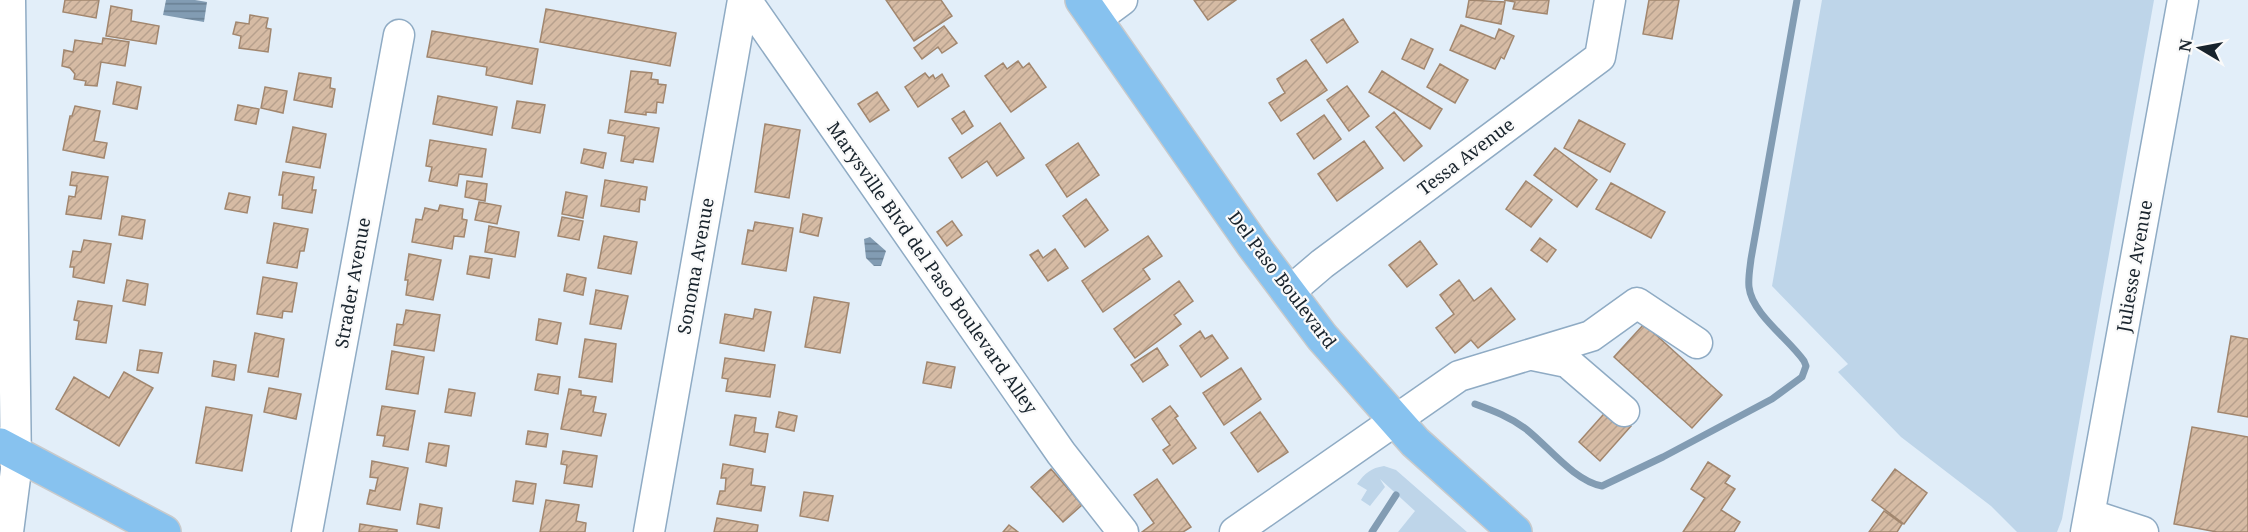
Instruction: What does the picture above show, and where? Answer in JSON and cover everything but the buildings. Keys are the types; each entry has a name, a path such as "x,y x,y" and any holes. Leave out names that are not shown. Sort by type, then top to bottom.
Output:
{"main road":[{"name":"Del Paso Boulevard","path":"1089,10 1322,338 1394,420 1455,480 1515,532"},
{"path":"7,449 164,532"}],"street":[{"path":"8,532 15,470 7,449 10,0"},
{"name":"Sonoma Avenue","path":"649,532 745,0"},
{"name":"Marysville Blvd del Paso Boulevard Alley","path":"745,0 1061,453 1123,532"},
{"path":"1089,10 1122,0"},
{"name":"Tessa Avenue","path":"1288,293 1322,264 1600,57 1610,0"},
{"name":"Juliesse Avenue","path":"2088,524 2182,0"},
{"name":"Strader Avenue","path":"307,532 399,35"},
{"path":"1234,532 1459,376 1591,336 1638,303 1697,343"},
{"path":"1533,355 1567,362 1624,411"},
{"path":"2088,524 2143,532"}],"shaded area":[{"path":"166,0 207,2 204,22 163,15"},
{"path":"1822,0 2154,0 2062,519 2057,532 2017,532 1991,506 1901,437 1838,372 1848,364 1772,286"},
{"path":"870,237 886,251 881,266 874,266 866,258 864,239"},
{"path":"1384,466 1396,470 1467,532 1398,532 1415,511 1380,479 1385,487 1370,506 1361,500 1367,490 1357,484 1375,468"}],"waterway":[{"path":"1475,404 1520,425 1571,470 1592,483 1602,486 1663,457 1772,399 1802,377 1806,366 1804,361 1757,307 1749,287 1751,259 1797,0"},
{"path":"1372,532 1396,495"}]}
